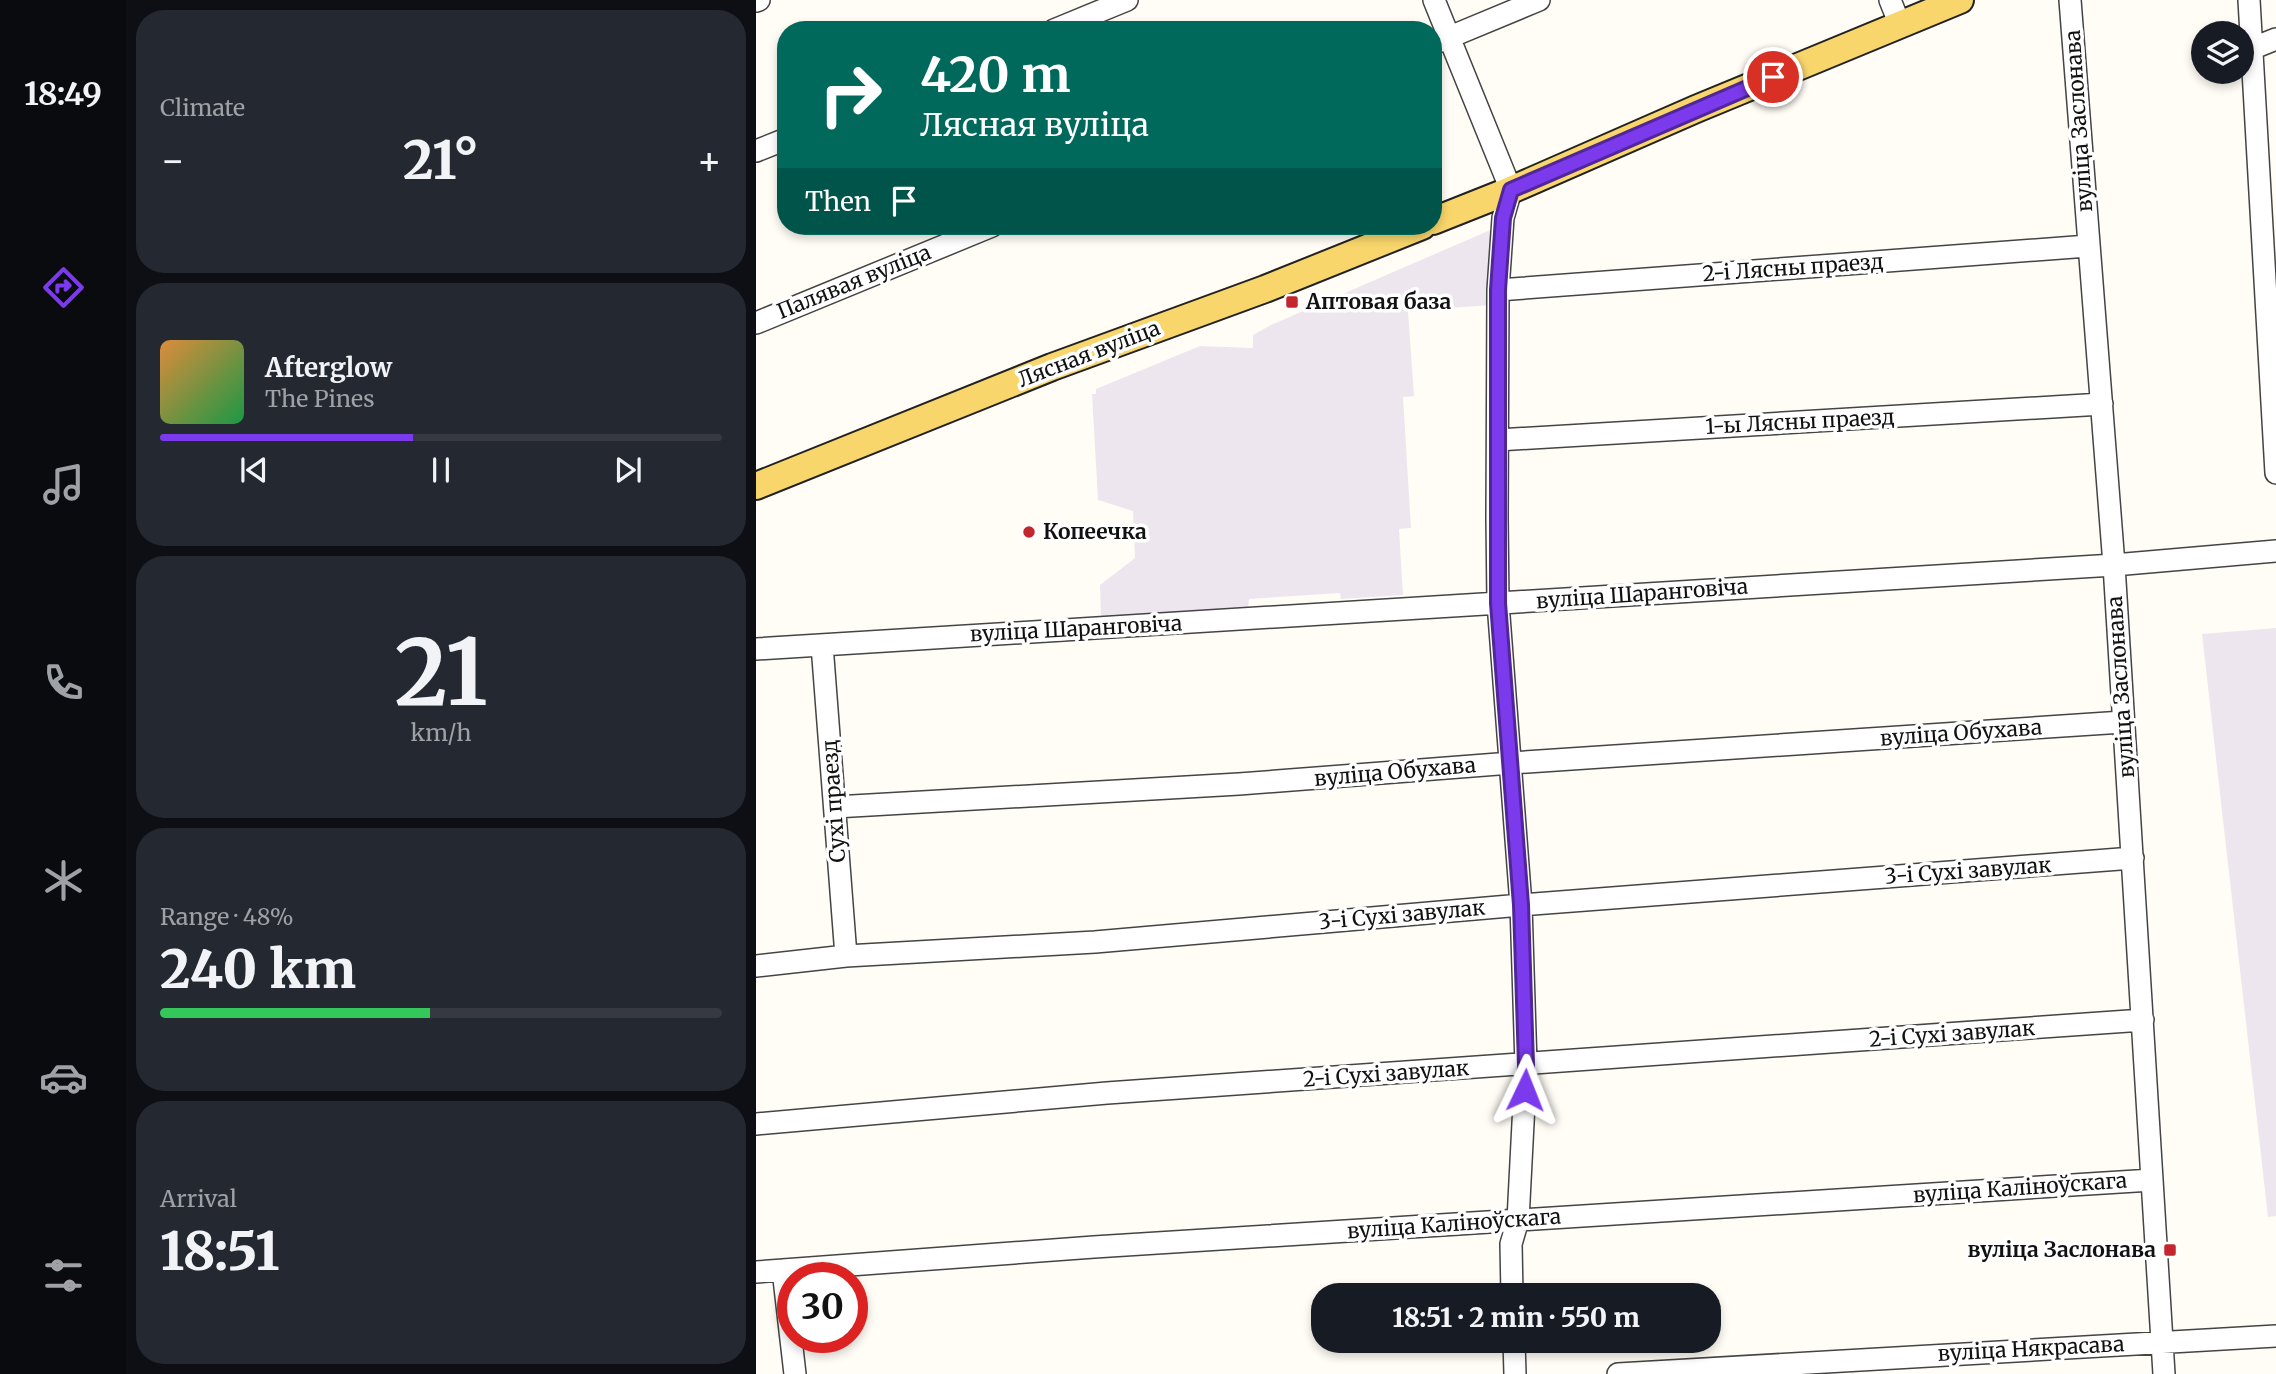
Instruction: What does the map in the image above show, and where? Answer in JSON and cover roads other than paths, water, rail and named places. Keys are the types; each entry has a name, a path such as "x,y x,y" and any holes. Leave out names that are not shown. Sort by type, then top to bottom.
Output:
{"main road":[{"path":"1442,217 1960,0"},
{"name":"Лясная вуліца","path":"756,486 1052,367 1265,289 1400,235"}],"street":[{"path":"1076,21 1127,0"},
{"path":"1434,0 1438,21"},
{"path":"1442,41 1539,0"},
{"path":"1890,0 1900,25"},
{"name":"вуліца Заслонава","path":"2070,0 2114,565 2164,1374"},
{"path":"2249,0 2250,21"},
{"path":"2254,48 2276,39"},
{"path":"1442,43 1511,190 1503,218 1498,290 1498,603 1521,905 1526,1065 1518,1220 1511,1244 1512,1283"},
{"path":"2253,84 2276,473"},
{"path":"756,151 777,143"},
{"name":"Палявая вуліца","path":"756,323 970,235"},
{"name":"2-і Лясны праезд","path":"1498,290 2088,246"},
{"name":"1-ы Лясны праезд","path":"1498,440 2102,404"},
{"name":"вуліца Шаранговіча","path":"756,649 2114,565 2276,551"},
{"name":"Сухі праезд","path":"822,645 846,957"},
{"name":"вуліца Обухава","path":"835,807 1239,784 2123,722"},
{"name":"3-і Сухі завулак","path":"756,966 846,957 1095,942 1521,905 2133,858"},
{"name":"2-і Сухі завулак","path":"756,1124 1107,1093 2143,1020"},
{"name":"вуліца Каліноўскага","path":"868,1264 2152,1180"},
{"name":"вуліца Каліноўскага","path":"756,1272 777,1270"},
{"name":"вуліца Някрасава","path":"1618,1374 2276,1336"},
{"path":"793,1353 795,1374"},
{"path":"1514,1353 1515,1374"}],"place":[{"name":"Аптовая база","path":"1292,302"},
{"name":"Копеечка","path":"1029,532"},
{"name":"вуліца Заслонава","path":"2170,1250"}]}
